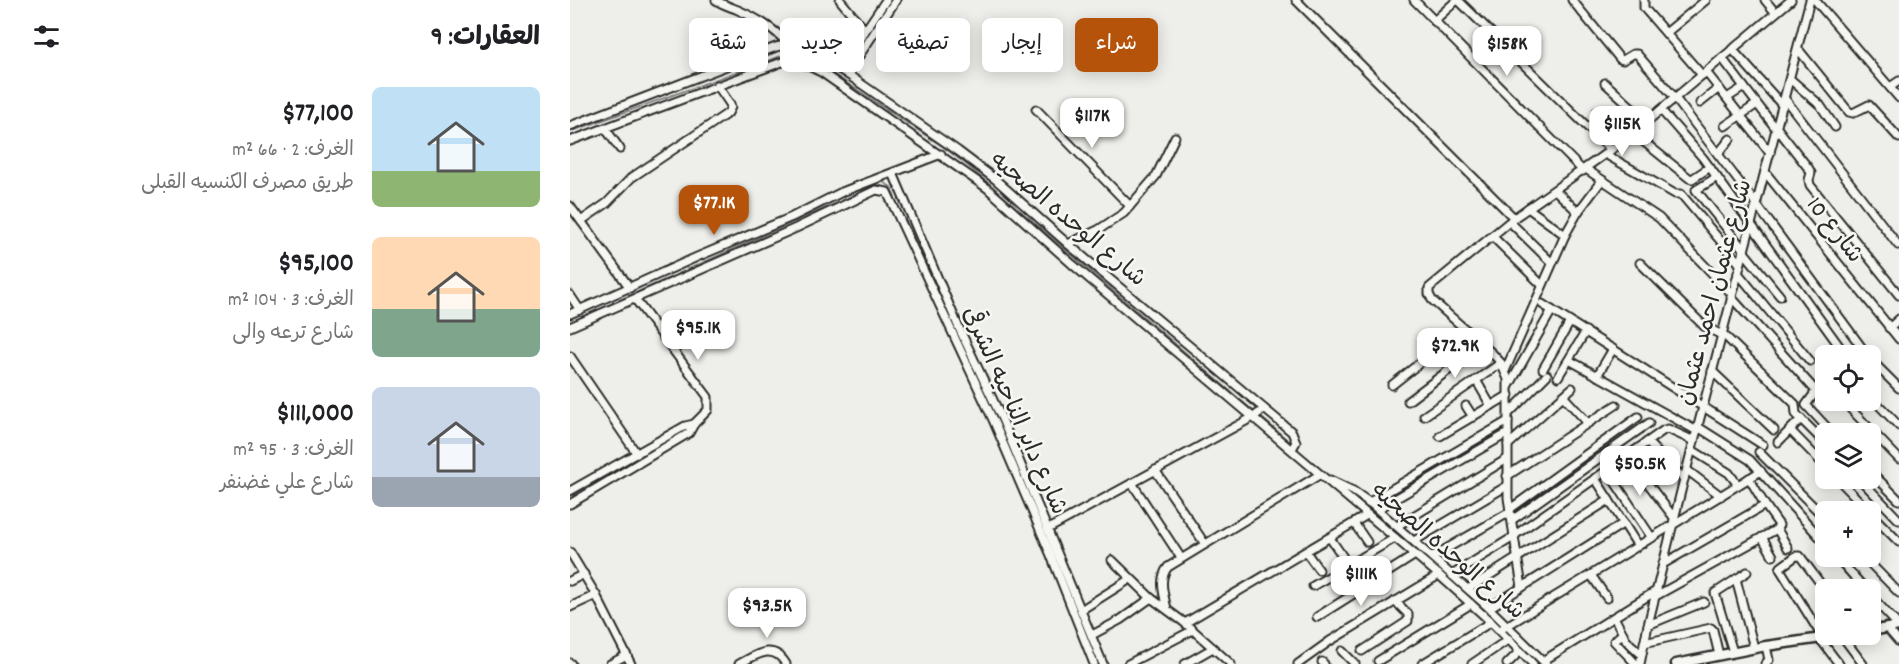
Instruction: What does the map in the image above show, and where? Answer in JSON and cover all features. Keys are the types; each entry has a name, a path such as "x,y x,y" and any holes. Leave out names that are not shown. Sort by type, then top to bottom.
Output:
{"main road":[{"path":"1881,629 1899,626"},
{"path":"1676,664 1754,648 1815,639"}],"street":[{"name":"شارع الوحده الصحيه","path":"716,0 756,20 780,39"},
{"path":"840,0 865,30 886,0"},
{"path":"847,74 896,0"},
{"path":"1296,0 1552,263"},
{"path":"1414,0 1584,170 1659,218 1732,295 1815,390"},
{"path":"1572,0 1620,59 1624,60 1637,54 1675,98 1860,345"},
{"path":"1644,0 1644,8 1719,88 1770,153"},
{"path":"1666,33 1706,0"},
{"path":"1765,0 1775,12"},
{"path":"1522,587 1507,486 1509,391 1505,370 1483,344 1430,297 1428,291 1431,285 1512,220 1625,140 1791,0"},
{"path":"1813,0 1899,98"},
{"name":"شارع عثمان احمد عثمان","path":"1638,664 1740,264 1813,0"},
{"path":"1434,21 1455,1 1608,152 1675,194 1682,194 1740,264"},
{"path":"780,47 572,126 575,139 780,63"},
{"path":"1732,49 1784,103 1898,245"},
{"path":"1798,49 1849,112 1855,112 1870,105 1899,138"},
{"path":"1722,58 1811,173 1810,185 1899,295"},
{"name":"شارع الوحده الصحيه","path":"821,72 858,90 954,156 1068,244 1258,414 1319,475 1439,575 1500,630 1533,664"},
{"name":"شارع الوحده الصحيه","path":"844,72 858,90 941,154 954,156 991,184 1072,264 1258,414 1292,432 1296,442 1292,449"},
{"path":"1790,79 1816,100 1835,127"},
{"path":"1890,87 1899,81"},
{"path":"1605,83 1647,121"},
{"path":"581,221 607,203 631,178 728,113 730,104 717,85"},
{"path":"1727,98 1744,87"},
{"path":"1700,103 1719,88"},
{"path":"1725,126 1757,104"},
{"path":"1036,109 1130,206"},
{"path":"1661,110 1710,167 1838,345"},
{"path":"1597,112 1625,140"},
{"path":"605,128 620,149"},
{"path":"1633,133 1689,178 1694,178 1710,167"},
{"path":"1068,244 1105,226 1130,206 1156,176 1175,137"},
{"path":"1718,154 1730,139"},
{"path":"570,314 868,182 941,154"},
{"name":"شارع 10","path":"1765,172 1899,339"},
{"name":"شارع داير الناحيه الشرقى","path":"893,173 959,328 1002,419 1103,664"},
{"path":"1717,177 1696,191 1780,296"},
{"path":"1505,370 1565,235 1578,212 1602,180"},
{"path":"570,327 873,192 868,182"},
{"name":"شارع داير الناحيه الشرقى","path":"873,192 880,190 890,195 999,433 1094,664"},
{"path":"1555,190 1578,212"},
{"path":"570,206 630,288"},
{"path":"1528,208 1565,235"},
{"path":"1492,236 1542,285"},
{"path":"1640,263 1704,326 1722,334 1795,404 1796,414 1815,433"},
{"path":"1738,273 1810,360"},
{"path":"570,295 580,310"},
{"path":"570,492 685,426 694,424 705,416 708,410 708,397 635,299"},
{"path":"1542,304 1704,405 1761,448 1815,507"},
{"path":"1440,436 1491,406 1509,391 1552,310"},
{"path":"1889,328 1899,319"},
{"path":"1509,412 1545,372 1570,321"},
{"path":"1392,385 1464,328"},
{"path":"1558,377 1586,331"},
{"path":"1408,401 1483,344"},
{"path":"1597,376 1614,349"},
{"path":"570,356 637,454"},
{"path":"1569,360 1750,460 1815,532"},
{"path":"1424,416 1501,363"},
{"path":"1881,369 1899,388"},
{"path":"1712,371 1774,430"},
{"path":"1476,380 1491,406"},
{"path":"1508,445 1572,388"},
{"path":"1815,392 1806,403 1822,423"},
{"path":"1563,396 1577,408 1588,423"},
{"path":"1466,405 1473,417"},
{"path":"1507,476 1616,405"},
{"path":"1881,407 1899,426"},
{"path":"1853,411 1899,459"},
{"path":"1048,529 1258,414"},
{"path":"1432,570 1435,560 1510,510 1638,417"},
{"path":"1778,442 1801,419"},
{"path":"1359,508 1508,422"},
{"path":"1512,520 1649,423"},
{"path":"570,504 689,433 694,424"},
{"path":"1452,575 1515,535 1664,430 1668,429 1694,441"},
{"path":"1790,430 1815,455"},
{"path":"1378,509 1508,433"},
{"path":"1647,442 1684,479"},
{"path":"1692,450 1729,473 1738,485"},
{"path":"1627,456 1674,522"},
{"path":"1397,526 1507,459"},
{"path":"1155,470 1204,544"},
{"path":"1607,470 1652,538"},
{"path":"1687,470 1721,496"},
{"path":"1500,630 1761,471"},
{"name":"شارع الوحده الصحيه","path":"1319,475 1353,491 1378,509 1489,608 1545,662"},
{"path":"1167,609 1162,576 1168,567 1319,475"},
{"path":"1595,478 1638,546"},
{"path":"1749,478 1779,525 1777,529 1788,548"},
{"path":"1881,482 1899,500"},
{"path":"1132,483 1181,558"},
{"path":"1414,541 1507,486"},
{"path":"1848,489 1859,501"},
{"path":"1869,489 1899,520"},
{"path":"1468,589 1609,500"},
{"path":"1663,564 1765,505"},
{"path":"1185,623 1367,515"},
{"path":"1354,523 1367,542"},
{"path":"1489,608 1623,523"},
{"path":"1881,523 1899,542"},
{"path":"1545,662 1614,617 1777,529"},
{"path":"1761,537 1773,556"},
{"path":"1330,538 1344,557"},
{"path":"1313,586 1395,538"},
{"path":"570,552 596,595 631,664"},
{"path":"1306,552 1319,570"},
{"path":"1317,617 1415,555"},
{"path":"1815,628 1780,569 1796,556 1801,557 1817,579"},
{"path":"1112,560 1151,598 1185,623 1230,664"},
{"path":"1846,567 1856,579"},
{"path":"1874,567 1899,593"},
{"path":"1733,652 1715,594 1717,590 1748,572"},
{"path":"570,581 584,574"},
{"path":"1298,664 1330,641 1439,575"},
{"path":"1591,575 1607,598"},
{"path":"1081,610 1130,579"},
{"path":"1736,579 1754,648"},
{"path":"570,608 596,595"},
{"path":"1092,635 1120,620 1151,598"},
{"path":"1362,651 1408,621 1408,614 1395,601"},
{"path":"1648,625 1704,602"},
{"path":"1378,661 1471,604"},
{"path":"1881,607 1899,626"},
{"path":"1614,617 1622,634 1641,654"},
{"path":"1422,664 1491,622"},
{"path":"1644,643 1711,628 1719,655"},
{"path":"1887,628 1899,642"},
{"path":"1128,664 1193,630"},
{"path":"1622,634 1614,641 1638,664"},
{"path":"1472,664 1509,639"},
{"path":"1826,645 1839,664"},
{"path":"1852,645 1863,664"},
{"path":"1766,646 1769,660 1766,664"},
{"path":"1185,664 1213,648"},
{"path":"739,664 769,651 781,656 786,664"},
{"path":"1342,651 1355,664"},
{"path":"1507,664 1520,651"},
{"path":"610,664 627,656"}],"waterway":[{"path":"570,132 780,56"},
{"path":"830,72 942,146 968,166 1256,413"},
{"path":"570,322 883,182 891,187 970,362"},
{"path":"1260,416 1291,443"},
{"path":"1004,437 1029,496"}]}
